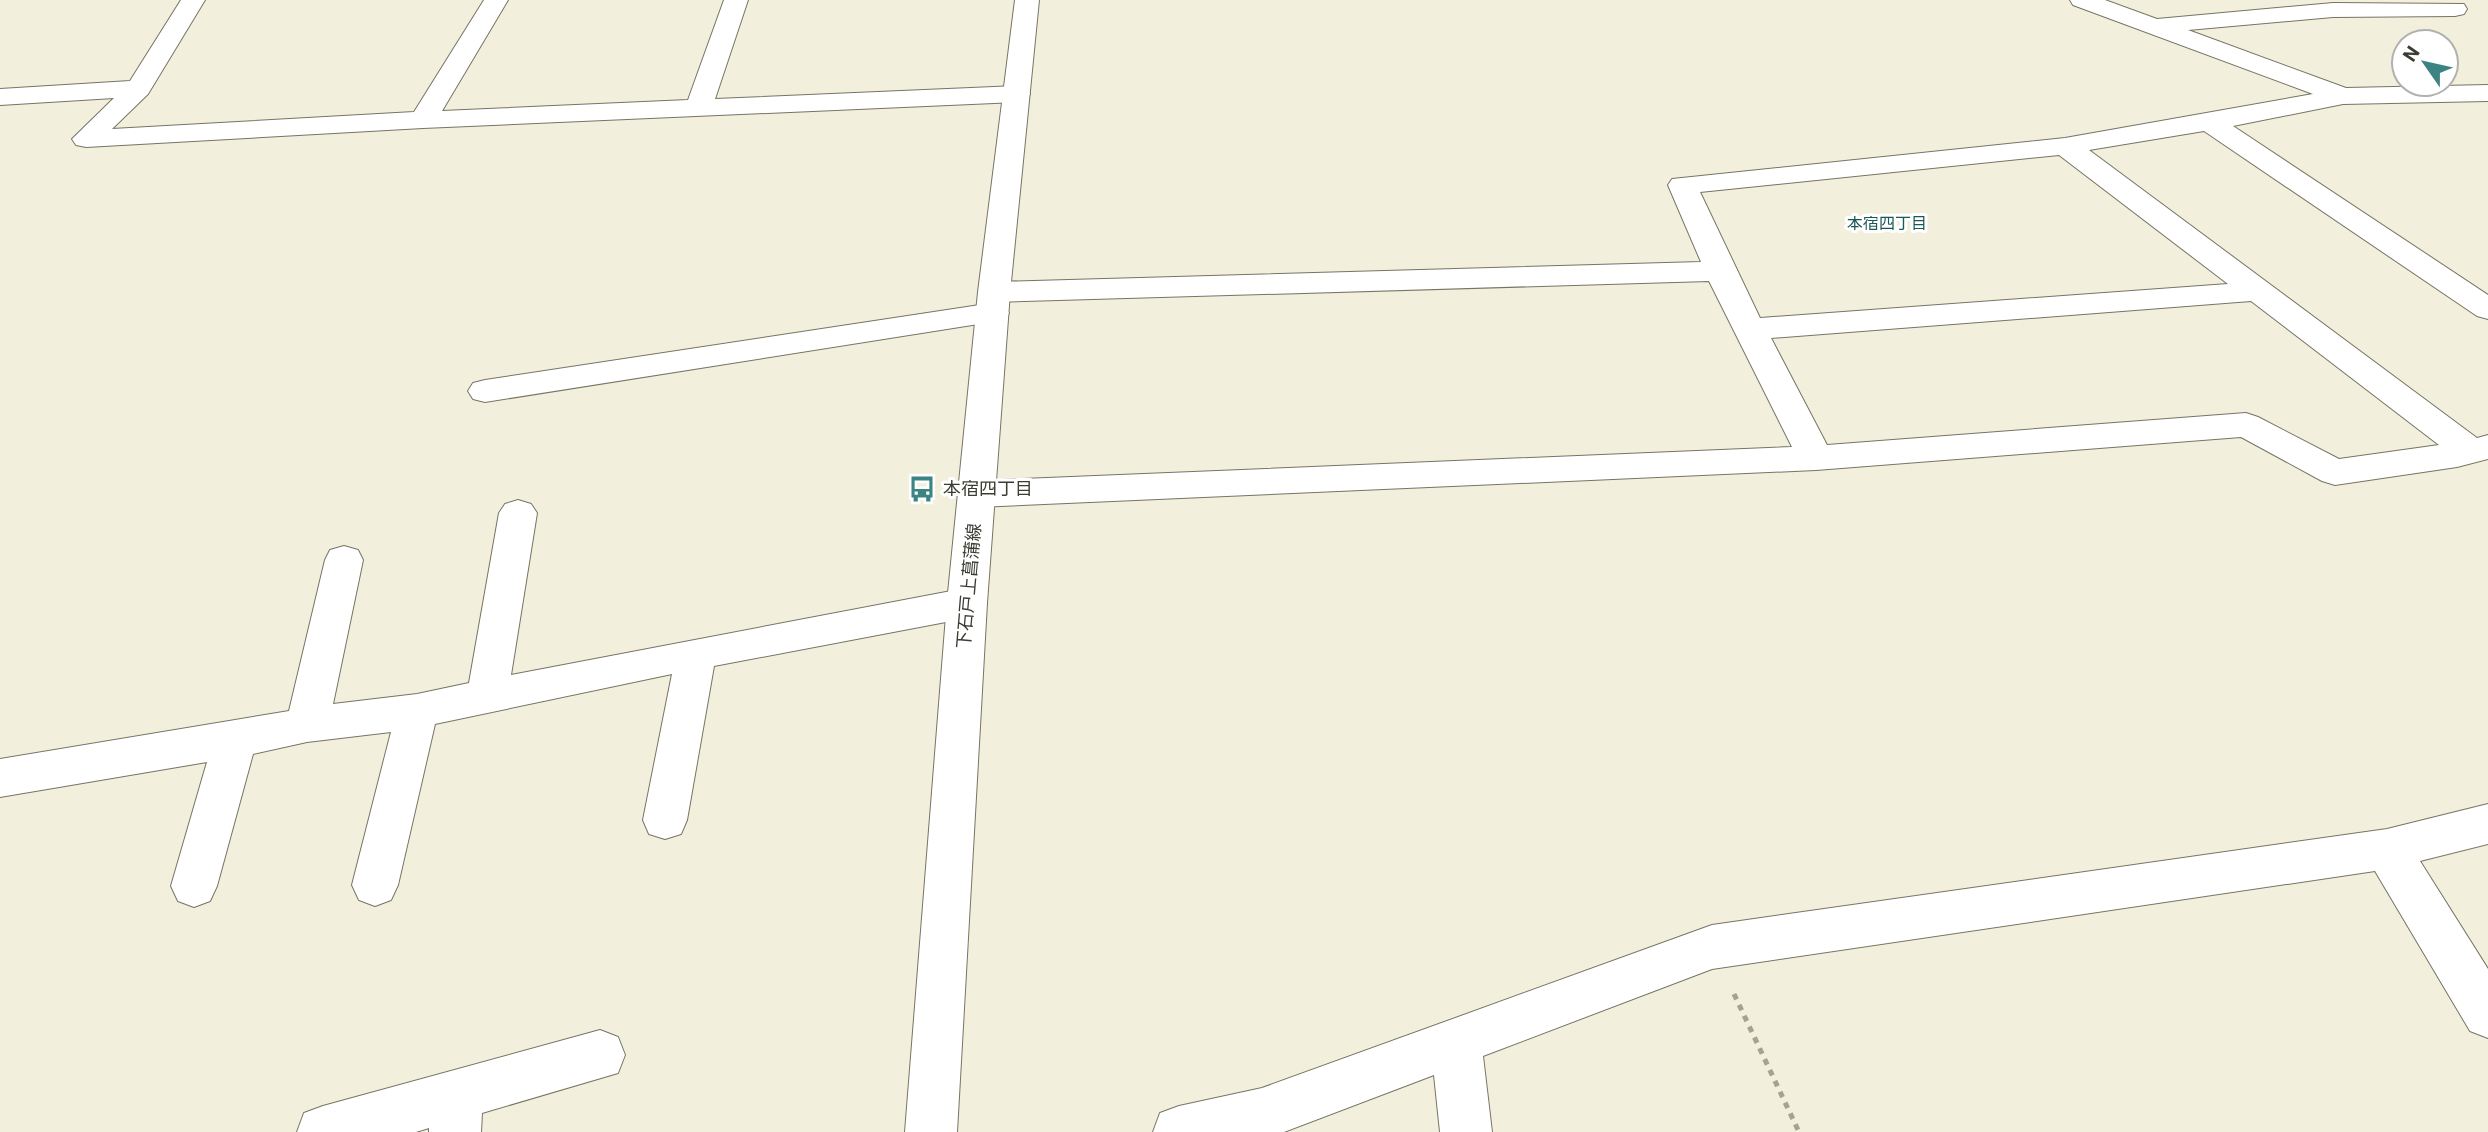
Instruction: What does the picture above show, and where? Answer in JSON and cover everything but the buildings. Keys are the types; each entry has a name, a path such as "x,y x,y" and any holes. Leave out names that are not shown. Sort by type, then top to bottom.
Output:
{"street":[{"path":"193,0 139,88 86,139 423,120 1017,94"},
{"path":"423,120 496,0"},
{"path":"699,107 736,0"},
{"name":"下石戸上菖蒲線","path":"931,1132 967,603 994,302 1027,0"},
{"path":"2082,0 2343,96"},
{"path":"2155,26 2333,10 2455,9"},
{"path":"0,97 139,88"},
{"path":"1816,458 1720,271 1682,185 2065,146 2343,96 2488,93"},
{"path":"2209,122 2488,309"},
{"path":"2065,146 2257,290 2480,449"},
{"path":"485,391 994,302 1720,271"},
{"path":"1750,329 2257,290"},
{"path":"977,494 1816,458 2246,425 2335,472 2480,449"},
{"path":"487,697 518,513"},
{"path":"307,725 344,559"},
{"path":"0,778 235,740 307,725 417,711 696,654 967,603"},
{"path":"665,820 696,654"},
{"path":"375,885 417,711"},
{"path":"194,886 235,740"},
{"path":"1180,1132 1262,1114 1712,947 2387,849 2488,824"},
{"path":"2387,849 2488,1014"},
{"path":"1456,1042 1465,1132"},
{"path":"323,1132 455,1114 600,1055"}],"path":[{"path":"1712,947 1799,1132"}],"place":[{"name":"本宿四丁目","path":"922,489"}],"district":[{"name":"本宿四丁目","path":"1887,223"}]}
